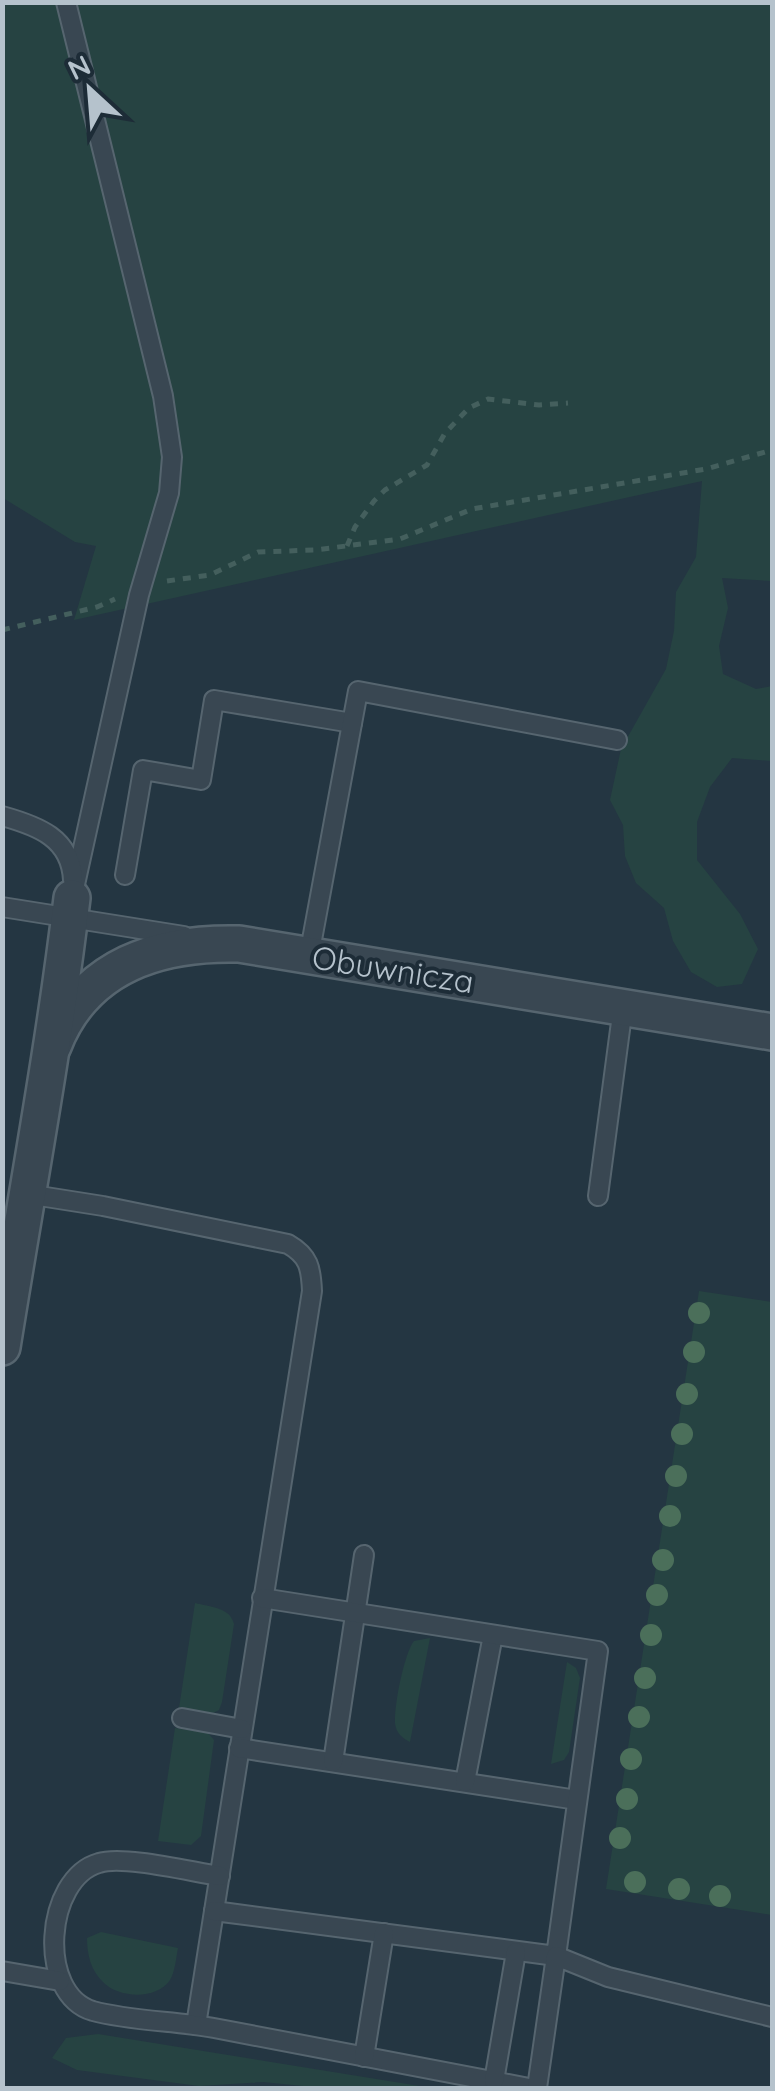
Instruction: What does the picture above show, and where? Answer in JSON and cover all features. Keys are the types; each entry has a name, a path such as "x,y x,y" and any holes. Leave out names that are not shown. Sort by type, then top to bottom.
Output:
{"street":[{"name":"Obuwnicza","path":"2,1347 53,1046 71,909"},
{"name":"Obuwnicza","path":"53,1046 70,1012 106,976 136,958 204,943 239,944 772,1032"}],"lane":[{"path":"66,2 168,424 172,458 169,492 139,594 71,909"},
{"path":"309,956 358,691 616,740"},
{"path":"125,875 143,770 201,780 214,700 352,723"},
{"path":"2,816 42,828 56,838 72,869 71,909"},
{"path":"2,907 71,909 239,944"},
{"path":"598,1196 624,1008"},
{"path":"27,1194 288,1244 304,1254 311,1270 312,1291 196,2024"},
{"path":"332,1762 364,1555"},
{"path":"220,1876 120,1861 100,1862 78,1875 67,1886 60,1908 55,1949 60,1981 75,2000 91,2010 196,2024 533,2088 556,1956 598,1651 262,1598"},
{"path":"465,1782 493,1636"},
{"path":"182,1718 332,1762 577,1800"},
{"path":"214,1911 556,1956 608,1977 772,2017"},
{"path":"364,2056 384,1933"},
{"path":"494,2082 516,1952"},
{"path":"2,1971 60,1981"}],"path":[{"path":"346,546 374,501 426,465 445,432 469,408 488,399 539,405 568,403"},
{"path":"2,630 139,594 166,581 210,574 258,552 400,539 472,510 706,470 772,450"}],"green space":[{"path":"3,3 772,3 772,581 722,578 728,608 719,646 723,674 756,689 772,686 772,761 732,758 710,787 697,822 697,860 740,914 758,949 742,984 717,987 691,972 673,941 664,908 636,883 625,856 623,825 610,800 621,749 666,669 674,631 676,592 696,557 702,481 74,620 96,546 75,542 3,498"},
{"path":"699,1291 772,1302 772,1915 606,1889"},
{"path":"195,1603 224,1611 234,1624 222,1702 213,1713 179,1708"},
{"path":"430,1638 410,1742 396,1727 398,1693 414,1641"},
{"path":"567,1662 576,1668 580,1678 569,1752 564,1760 551,1764"},
{"path":"175,1728 208,1733 214,1740 201,1836 191,1845 158,1841"},
{"path":"101,1932 178,1948 170,1980 147,1994 128,1994 111,1988 96,1973 88,1951 87,1938"},
{"path":"98,2034 432,2088 323,2088 263,2082 199,2086 77,2070 52,2058 66,2038"}]}
